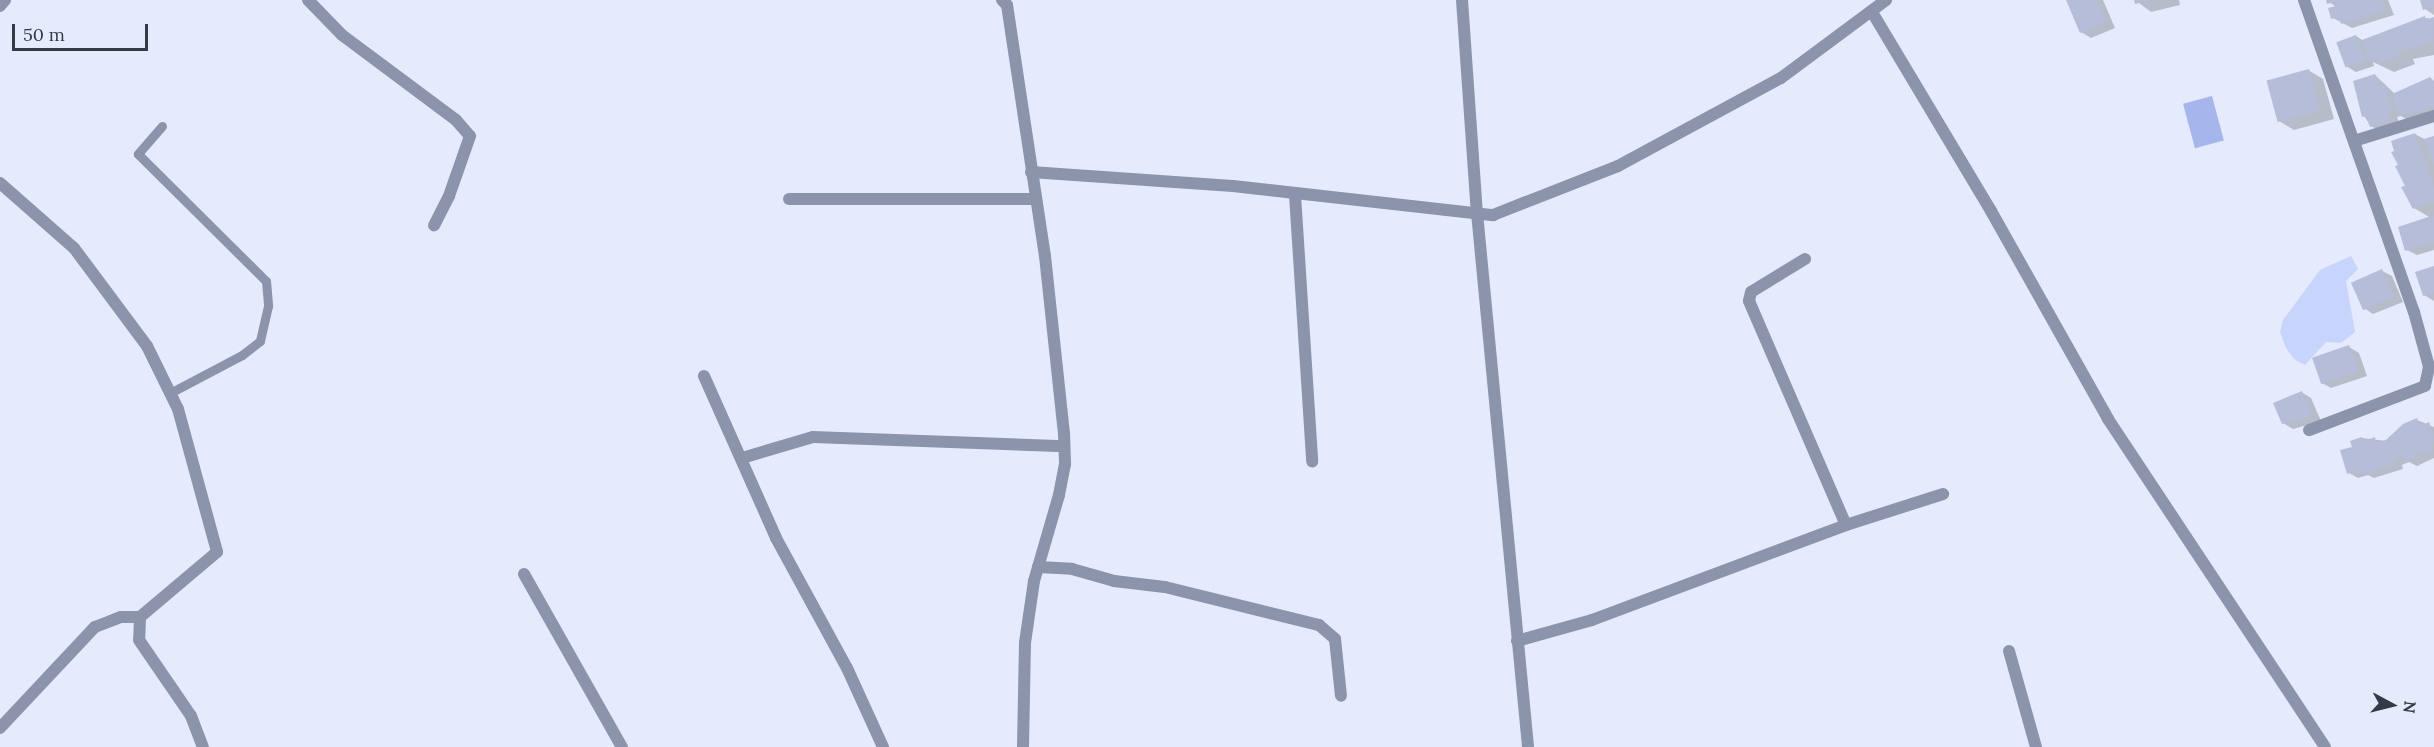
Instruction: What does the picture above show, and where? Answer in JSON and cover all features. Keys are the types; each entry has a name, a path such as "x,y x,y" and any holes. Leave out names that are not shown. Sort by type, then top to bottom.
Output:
{"street":[{"path":"0,6 5,0"},
{"path":"308,0 342,35 456,120 470,136 449,196 434,225"},
{"path":"1002,0 1007,5 1045,256 1064,446 1059,495 1038,567 1025,643 1023,747"},
{"path":"1462,0 1477,213 1496,375 1517,641 1528,747"},
{"path":"1031,172 1233,186 1295,195 1493,215 1508,211 1638,156 1781,78 1886,0"},
{"path":"2304,0 2428,353 2429,378 2414,391 2308,430"},
{"path":"1872,12 1991,211 2108,418 2325,747"},
{"path":"2354,141 2434,116"},
{"path":"0,183 74,248 147,346 170,393 204,495 217,552 141,617 121,617 95,627 0,728"},
{"path":"1295,195 1312,461"},
{"path":"789,199 1035,200"},
{"path":"1805,259 1751,292 1749,301 1846,525"},
{"path":"704,376 776,538 847,668 883,747"},
{"path":"742,458 813,437 1064,446"},
{"path":"1517,641 1592,620 1846,525 1942,494"},
{"path":"1038,567 1072,569 1114,581 1165,587 1319,625 1335,639 1341,696"},
{"path":"524,574 622,747"},
{"path":"141,617 139,640 191,716 203,747"},
{"path":"2009,651 2036,747"}],"lane":[{"path":"162,126 138,154 266,282 268,306 260,341 242,355 170,393"}],"shaded area":[{"path":"2212,96 2224,140 2195,148 2183,104"},
{"path":"2351,256 2358,269 2346,281 2355,332 2341,343 2326,342 2305,365 2294,359 2286,348 2280,332 2283,320 2320,270"}],"building":[{"path":"2066,0 2097,0 2106,22 2080,33"},
{"path":"2134,0 2149,0 2149,1 2135,4"},
{"path":"2326,0 2382,0 2385,10 2341,24 2339,17 2331,19 2328,8 2336,6 2335,2 2327,4"},
{"path":"2420,0 2434,0 2434,7 2423,10"},
{"path":"2425,16 2426,20 2434,17 2433,43 2399,51 2400,55 2378,64 2376,59 2368,61 2362,40"},
{"path":"2356,35 2365,60 2346,68 2336,42"},
{"path":"2309,69 2320,111 2278,122 2266,80"},
{"path":"2375,74 2379,85 2384,83 2393,110 2388,112 2391,120 2370,127 2366,116 2362,117 2353,81"},
{"path":"2430,77 2434,81 2434,108 2399,116 2392,94"},
{"path":"2415,133 2434,188 2434,202 2413,209 2401,187 2405,186 2395,166 2398,165 2391,152 2394,151 2391,141"},
{"path":"2434,136 2434,165 2424,139"},
{"path":"2434,215 2434,242 2405,251 2398,227"},
{"path":"2434,266 2434,293 2423,296 2415,272"},
{"path":"2382,269 2394,296 2363,310 2351,283"},
{"path":"2349,345 2358,371 2321,384 2312,358"},
{"path":"2302,391 2312,416 2282,424 2273,403"},
{"path":"2417,418 2420,426 2429,422 2434,436 2431,452 2415,454 2417,458 2406,462 2403,455 2393,460 2394,464 2363,474 2362,469 2347,474 2340,450 2352,447 2350,441 2362,437 2363,441 2375,437 2376,443 2386,440 2403,424"}]}
